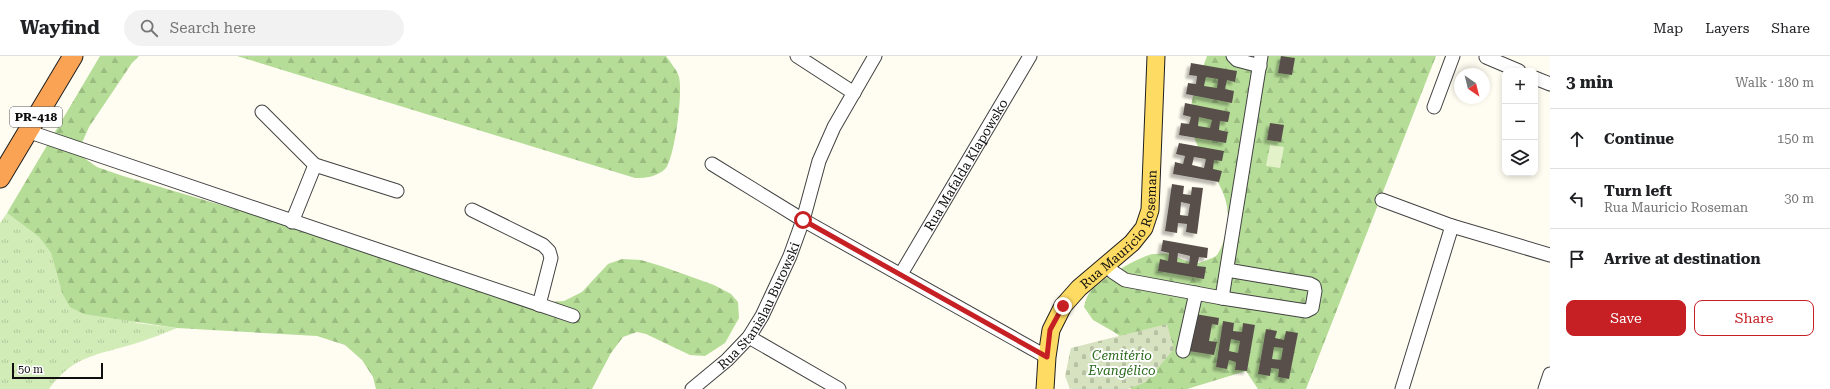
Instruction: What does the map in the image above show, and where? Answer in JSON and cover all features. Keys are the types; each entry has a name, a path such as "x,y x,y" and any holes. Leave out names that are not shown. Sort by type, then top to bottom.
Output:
{"highway":[{"name":"PR-418","path":"0,178 73,56"}],"main road":[{"name":"Rua Mauricio Roseman","path":"1046,389 1050,330 1063,306 1079,288 1132,243 1144,228 1150,210 1156,56"}],"street":[{"path":"797,56 854,93"},
{"name":"Rua Stanislau Burowski","path":"692,389 727,360 749,337 762,316 790,256 803,220 819,161 834,127 875,56"},
{"name":"Rua Mafalda Klapowsko","path":"901,274 1030,56"},
{"path":"1222,298 1260,61 1237,60 1233,56"},
{"path":"1434,107 1453,56"},
{"path":"1486,57 1512,68"},
{"path":"1538,79 1550,84"},
{"path":"262,112 315,165 398,191"},
{"path":"27,131 573,316"},
{"path":"712,164 803,220 1047,357"},
{"path":"292,222 315,165"},
{"path":"1382,200 1452,226 1550,255"},
{"path":"472,210 542,245 549,251 551,258 539,305"},
{"path":"1402,389 1452,226"},
{"path":"1107,264 1113,272 1125,280 1222,298 1306,311 1312,308 1315,291 1314,286 1310,284 1227,270"},
{"path":"1183,351 1196,293"},
{"path":"749,337 840,389"},
{"path":"1545,389 1550,374"}],"green space":[{"path":"100,56 139,56 132,63 89,127 81,145 84,158 97,167 550,302 564,301 582,292 608,264 622,259 641,260 714,285 731,294 738,302 739,318 725,343 705,356 690,355 646,334 637,332 623,337 611,353 592,389 376,389 373,377 362,360 345,345 317,336 177,328 84,314 70,307 62,293 51,253 39,237 7,213"},
{"path":"237,56 666,56 678,74 680,85 679,109 675,138 669,161 663,171 647,177 635,178"},
{"path":"1207,56 1436,56 1306,389 1258,389 1246,371 1187,389 1131,389 1129,385 1128,342 1093,320 1084,307 1088,295 1092,290 1118,270 1139,259 1154,254 1169,254 1183,260 1198,263 1217,255 1220,250 1224,241 1228,217 1226,203 1222,191 1196,142 1191,120 1194,92"},
{"path":"1270,145 1284,147 1280,168 1266,166"},
{"path":"7,213 39,237 51,253 62,293 137,323 177,328 145,340 101,353 79,362 59,377 49,389 0,389 0,223"},
{"name":"Cemitério Evangélico","path":"1167,324 1174,349 1146,382 1128,389 1070,389 1065,376 1071,348"}],"building":[{"path":"1281,56 1295,58 1292,75 1278,73"},
{"path":"1191,63 1237,71 1235,82 1227,80 1225,89 1234,91 1232,103 1186,94 1188,83 1196,84 1197,76 1189,75","holes":["1206,77 1218,79 1217,88 1204,86"]},
{"path":"1185,103 1230,112 1228,122 1220,121 1219,130 1228,132 1226,143 1179,135 1181,123 1189,124 1191,117 1183,115","holes":["1199,117 1212,120 1210,128 1198,126"]},
{"path":"1270,123 1284,125 1281,142 1267,140"},
{"path":"1179,143 1224,151 1222,161 1214,160 1213,169 1222,171 1219,182 1173,174 1175,162 1183,164 1185,156 1176,154","holes":["1194,157 1206,159 1204,168 1192,165"]},
{"path":"1172,184 1184,186 1183,194 1191,195 1192,187 1203,188 1197,234 1186,232 1187,224 1178,223 1177,233 1165,231","holes":["1181,202 1190,204 1188,216 1180,215"]},
{"path":"1163,240 1208,248 1207,258 1199,257 1197,266 1206,267 1204,279 1158,271 1160,259 1168,261 1169,253 1161,251","holes":["1178,253 1190,256 1189,264 1177,262"]},
{"path":"1195,314 1219,318 1218,325 1212,324 1209,341 1217,342 1214,355 1189,351"},
{"path":"1223,321 1234,323 1233,331 1242,332 1243,323 1255,325 1247,371 1235,370 1236,362 1229,360 1227,369 1216,367","holes":["1231,339 1240,341 1238,353 1229,351"]},
{"path":"1266,329 1277,331 1275,338 1284,340 1286,331 1298,333 1289,379 1278,377 1279,369 1271,368 1270,376 1258,374","holes":["1274,347 1283,348 1281,360 1272,359"]}],"route":[{"path":"803,220 1047,357 1050,330 1063,306"}]}
